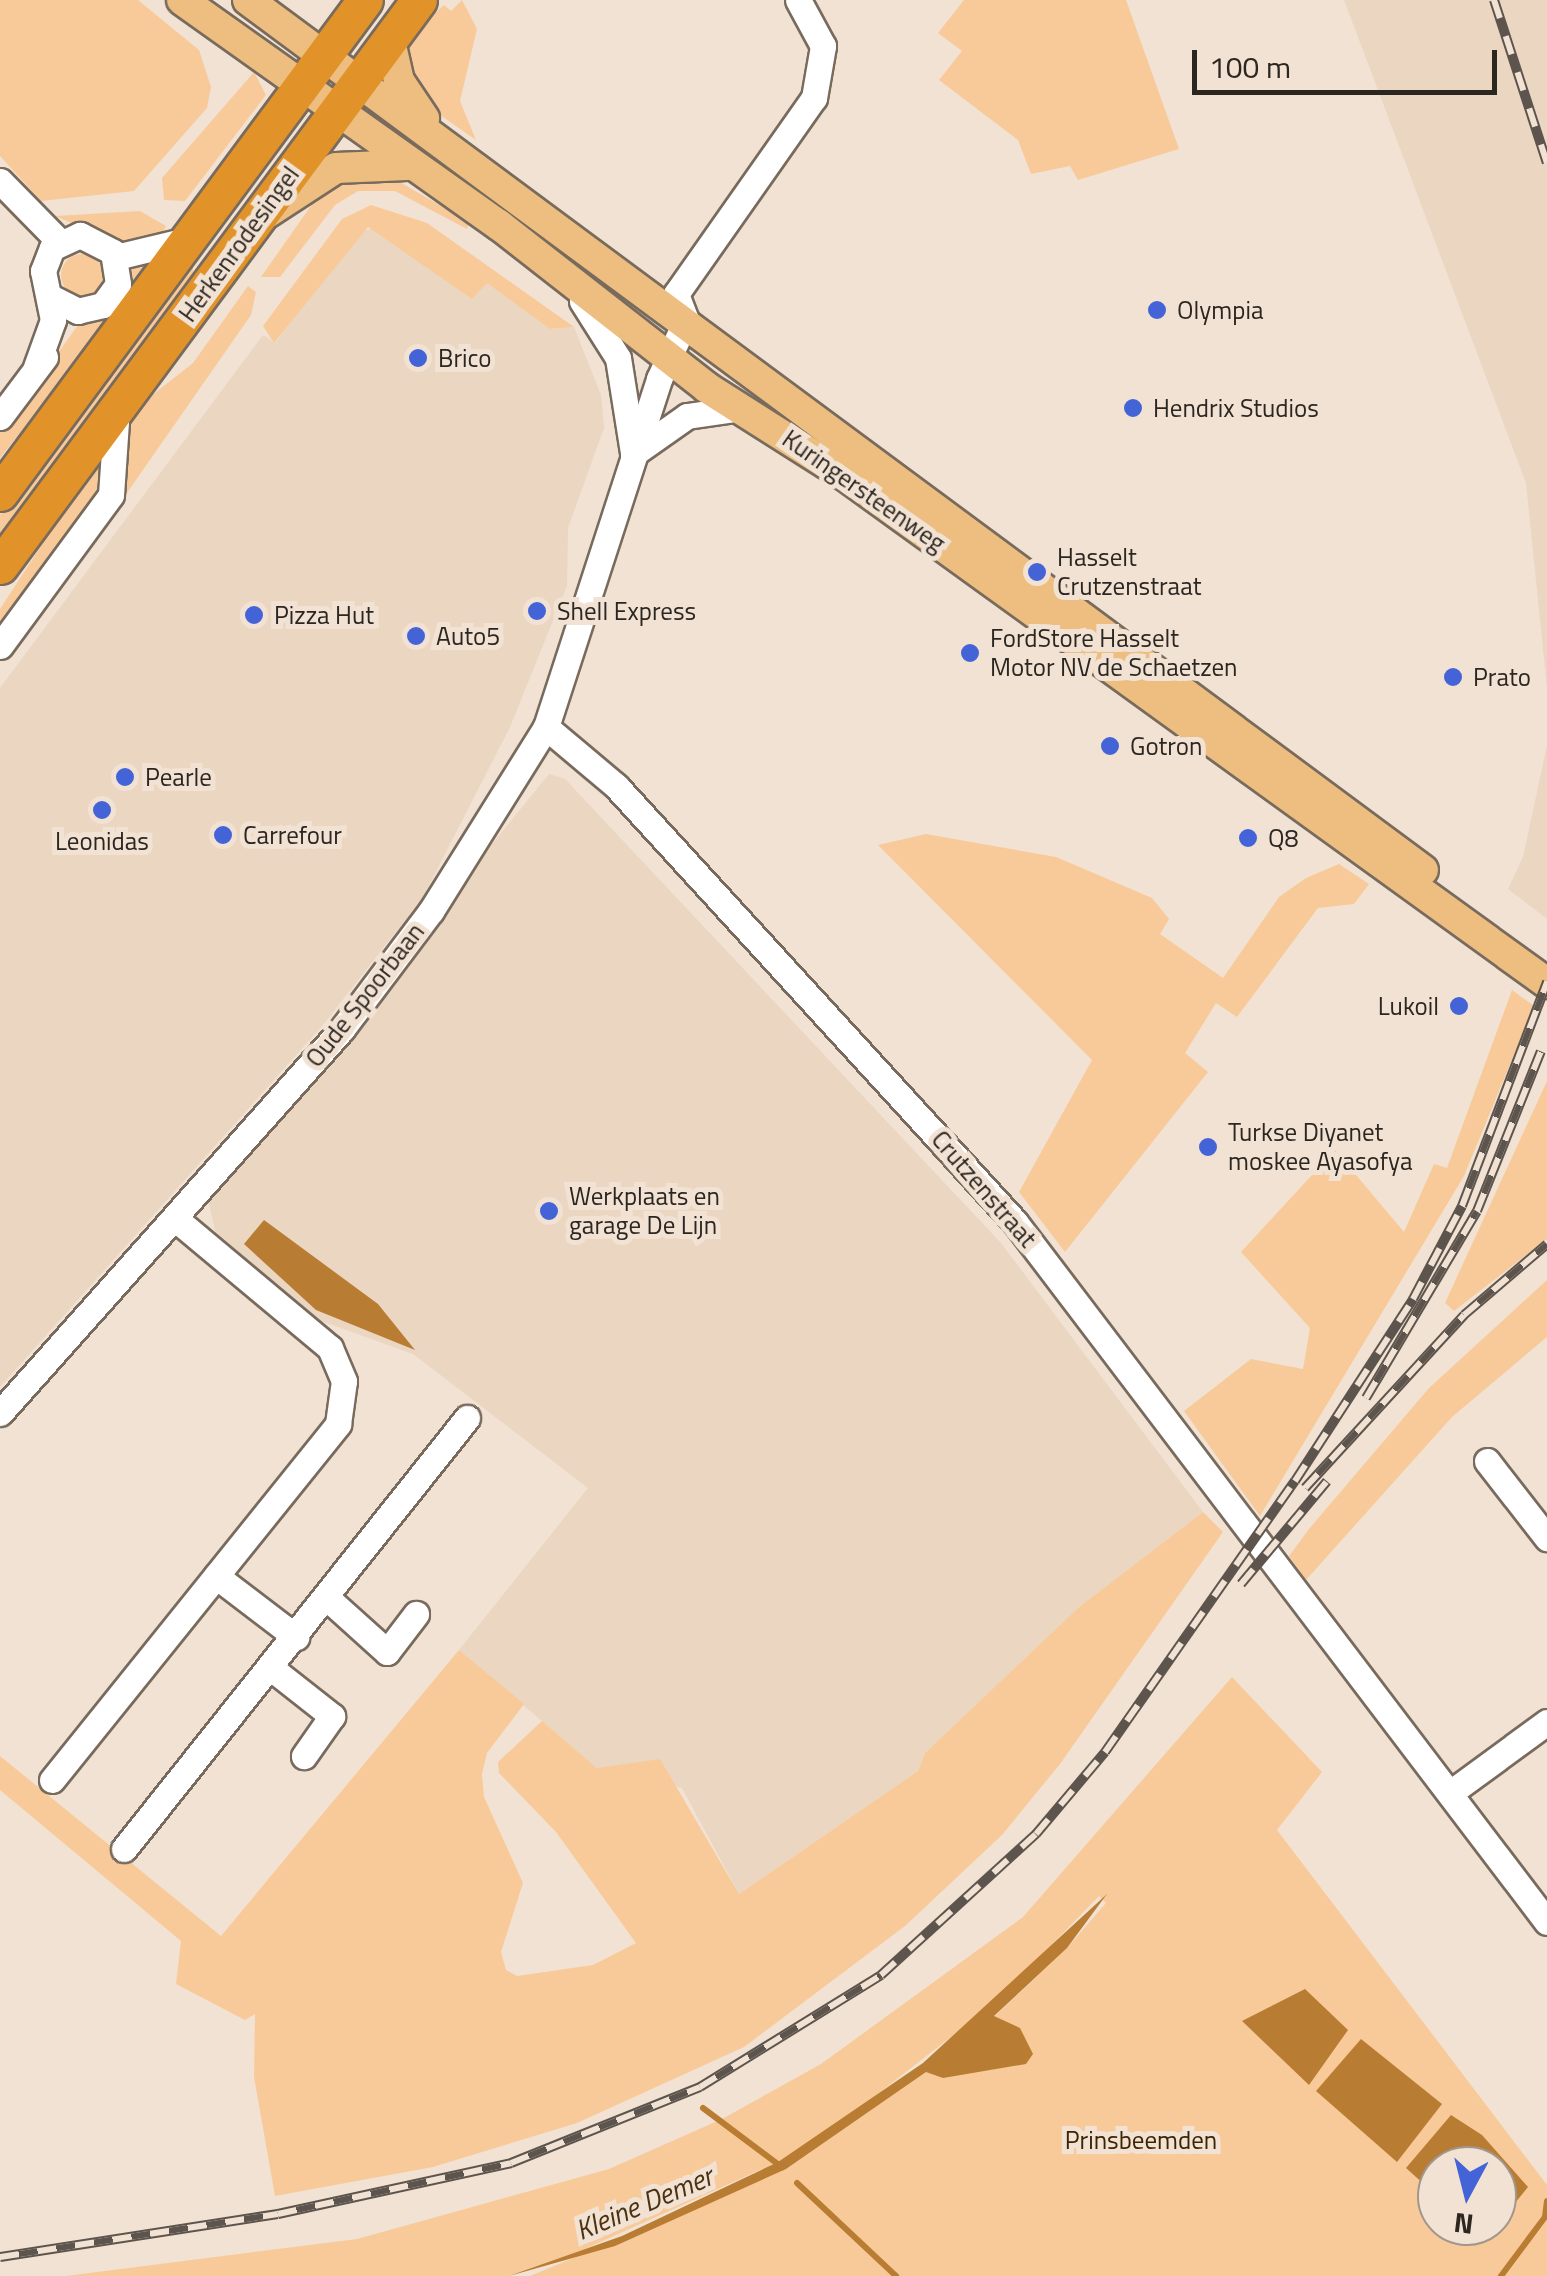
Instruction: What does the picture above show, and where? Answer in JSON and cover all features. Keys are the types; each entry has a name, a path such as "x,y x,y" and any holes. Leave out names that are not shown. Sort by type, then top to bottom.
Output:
{"highway":[{"name":"Herkenrodesingel","path":"0,493 297,85 365,0"},
{"name":"Herkenrodesingel","path":"0,566 419,0"}],"main road":[{"name":"Kuringersteenweg","path":"182,0 334,114 562,272 667,357 1547,983"},
{"name":"Kuringersteenweg","path":"248,0 325,51 686,320 1031,585 1547,959"},
{"path":"390,41 399,81 429,130"},
{"path":"256,220 336,168 410,166"}],"street":[{"path":"546,726 633,454 667,357 686,320 676,294 814,98 823,46 798,0"},
{"path":"0,181 59,241"},
{"path":"0,417 78,312 112,296 116,257 95,238 59,241"},
{"name":"Herkenrodesingel","path":"116,257 187,240"},
{"path":"36,368 52,298 43,271 59,241"},
{"path":"562,272 618,358 633,454"},
{"path":"52,298 78,312"},
{"path":"0,646 21,624 110,495 117,406"},
{"path":"633,454 687,416 742,408"},
{"name":"Oude Spoorbaan","path":"0,1413 178,1220 431,912 546,726"},
{"name":"Crutzenstraat","path":"546,726 616,786 1015,1222 1547,1922"},
{"path":"52,1780 338,1424 344,1381 330,1348 178,1220"},
{"path":"124,1848 467,1418"},
{"path":"1487,1461 1547,1538"},
{"path":"216,1576 296,1637"},
{"path":"326,1597 386,1652 416,1614"},
{"path":"271,1668 332,1716 304,1756"},
{"path":"1450,1793 1547,1722"}],"shaded area":[{"path":"1344,0 1547,0 1547,688 1526,483"},
{"path":"376,228 472,299 487,282 550,329 574,327 601,395 604,428 568,528 567,586 510,727 423,897 323,1025 0,1387 0,688 263,335 275,343 359,231"},
{"path":"1547,745 1547,919 1508,889 1523,857"},
{"path":"549,774 565,779 1001,1243 1203,1512 1079,1607 925,1753 918,1771 739,1894 682,1788 597,1768 459,1650 588,1488 413,1354 313,1318 215,1231 207,1195"},
{"path":"264,1220 378,1304 415,1350 316,1310 244,1244"},
{"path":"1107,1894 1067,1948 994,2016 1020,2028 1033,2054 1026,2064 943,2078 926,2072 786,2169 615,2246 509,2276 622,2236 778,2162 923,2063"},
{"path":"1305,1989 1348,2030 1309,2085 1242,2021"},
{"path":"1361,2039 1442,2104 1397,2162 1316,2091"},
{"path":"1451,2115 1492,2146 1425,2146"},
{"path":"1417,2155 1417,2178 1406,2168"},
{"path":"1517,2175 1528,2187 1517,2200"}],"green space":[{"path":"0,0 138,0 199,50 211,87 207,108 134,191 41,201 0,156"},
{"path":"462,0 477,29 460,101 476,140 433,110 404,72 406,39 444,5 451,11"},
{"path":"964,0 1126,0 1179,149 1078,180 1070,166 1031,174 1018,140 939,80 962,51 938,33"},
{"path":"254,72 266,95 185,201 164,200 162,178"},
{"path":"391,177 469,222 467,229 395,191 358,191 335,205 280,277 261,277 320,193 335,182"},
{"path":"371,205 427,223 574,327 550,329 487,283 472,299 368,227 274,343 263,326 342,219"},
{"path":"140,211 166,226 158,241 124,245 55,216"},
{"path":"193,252 193,273 0,549 0,515"},
{"path":"82,254 97,260 103,275 97,290 82,296 67,290 61,275 67,260"},
{"path":"152,260 123,304 0,458 0,433 81,321 128,263"},
{"path":"248,286 256,292 251,315 115,510 125,485 132,411 193,363"},
{"path":"105,448 104,487 0,629 0,609"},
{"path":"926,834 1056,857 1152,898 1169,919 1160,934 1223,978 1279,897 1306,878 1339,864 1369,884 1354,904 1318,908 1237,1017 1216,1003 1185,1053 1208,1072 1065,1252 1019,1192 1092,1060 878,845"},
{"path":"1512,990 1534,1006 1464,1176 1260,1516 1184,1411 1251,1359 1303,1369 1310,1328 1241,1252 1335,1150 1404,1232 1434,1164 1447,1168"},
{"path":"1547,1081 1547,1239 1454,1311 1445,1303"},
{"path":"1547,1280 1547,1337 1452,1417 1306,1580 1289,1556 1309,1529 1429,1388"},
{"path":"1203,1512 1223,1532 1060,1764 1002,1835 905,1926 744,2047 577,2123 433,2167 275,2196 254,2077 255,2014 245,2020 176,1984 181,1941 0,1790 0,1756 221,1936 459,1650 524,1704 487,1753 482,1774 484,1797 523,1883 501,1952 506,1970 517,1976 593,1965 636,1943 556,1832 499,1773 498,1762 542,1721 597,1768 660,1759 739,1894 918,1771 925,1753 1079,1607"},
{"name":"Prinsbeemden","path":"1232,1677 1322,1772 1277,1830 1547,2185 1547,2276 530,2276 786,2169 927,2071 993,2070 1003,2020 994,2017 1067,1948 1106,1903 1099,1896 997,2001 852,2114 778,2162 556,2262 509,2276 66,2276 357,2239 609,2169 722,2119 821,2064 1023,1917"}],"waterway":[{"path":"703,2108 782,2167"},
{"name":"Kleine Demer","path":"797,2183 896,2276"},
{"path":"1501,2276 1545,2217 1547,2201"}],"railway":[{"path":"1494,0 1547,163"},
{"path":"0,2257 278,2214 511,2163 700,2087 881,1975 1036,1834 1105,1752 1295,1481 1413,1299 1462,1206 1547,982"},
{"path":"1366,1398 1477,1211 1541,1051"},
{"path":"1305,1488 1464,1315 1547,1244"},
{"path":"1241,1584 1327,1481"}],"place":[{"name":"Olympia","path":"1157,310"},
{"name":"Brico","path":"418,358"},
{"name":"Hendrix Studios","path":"1133,408"},
{"name":"Hasselt Crutzenstraat","path":"1037,572"},
{"name":"Shell Express","path":"537,611"},
{"name":"Pizza Hut","path":"254,615"},
{"name":"Auto5","path":"416,636"},
{"name":"FordStore Hasselt Motor NV de Schaetzen","path":"970,653"},
{"name":"Prato","path":"1453,677"},
{"name":"Gotron","path":"1110,746"},
{"name":"Pearle","path":"125,777"},
{"name":"Leonidas","path":"102,810"},
{"name":"Carrefour","path":"223,835"},
{"name":"Q8","path":"1248,838"},
{"name":"Lukoil","path":"1459,1006"},
{"name":"Turkse Diyanet moskee Ayasofya","path":"1208,1147"},
{"name":"Werkplaats en garage De Lijn","path":"549,1211"}]}
